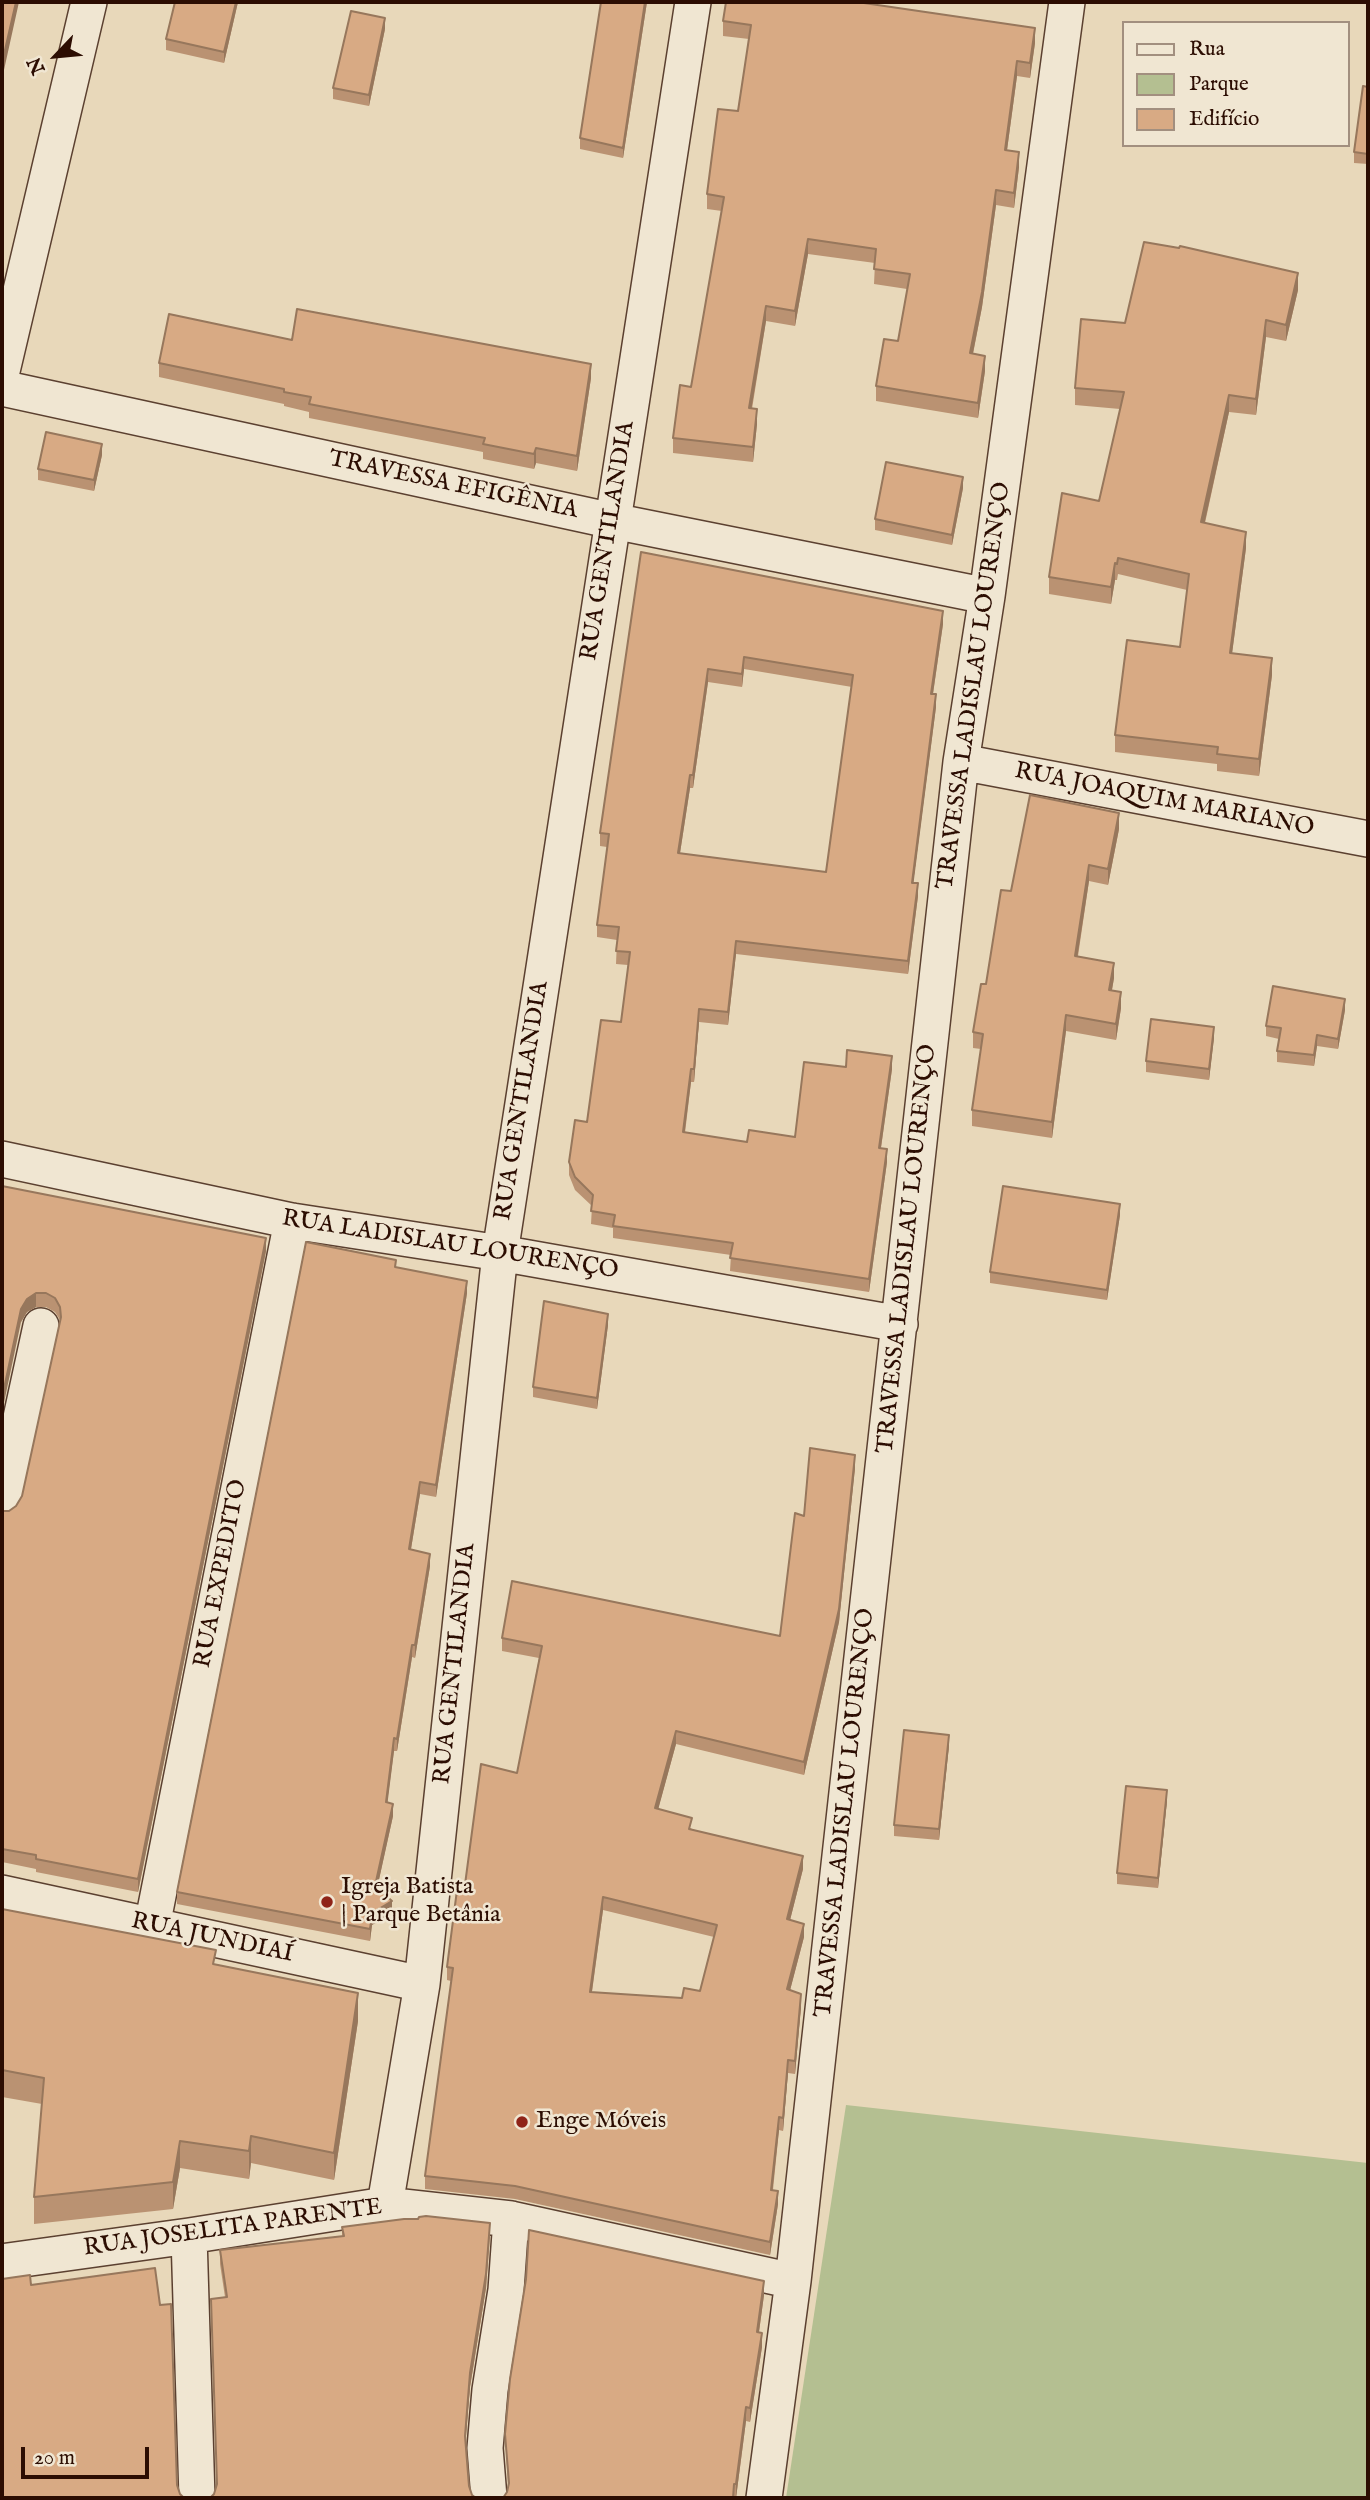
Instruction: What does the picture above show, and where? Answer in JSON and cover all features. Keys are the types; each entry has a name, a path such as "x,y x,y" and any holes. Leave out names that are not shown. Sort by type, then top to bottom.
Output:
{"street":[{"path":"2,371 89,2"},
{"name":"RUA GENTILANDIA","path":"385,2205 422,1984 500,1253 693,2"},
{"name":"TRAVESSA LADISLAU LOURENÇO","path":"764,2498 793,2281 961,762 987,596 1067,2"},
{"name":"TRAVESSA EFIGÊNIA","path":"2,388 612,520 987,596"},
{"name":"RUA JOAQUIM MARIANO","path":"961,762 1368,839"},
{"name":"RUA LADISLAU LOURENÇO","path":"2,1159 292,1221 500,1253 900,1324"},
{"name":"RUA EXPEDITO","path":"152,1926 292,1221"},
{"path":"2,1505 41,1326"},
{"name":"RUA JUNDIAÍ","path":"2,1893 422,1984"},
{"name":"RUA JOSELITA PARENTE","path":"2,2262 385,2205 511,2219 793,2281"},
{"path":"489,2498 485,2448 490,2390 506,2290 511,2219"},
{"path":"189,2236 197,2498"}],"green space":[{"path":"846,2105 1368,2163 1368,2498 786,2498"}],"building":[{"path":"2,2 16,2 2,63"},
{"path":"175,2 236,2 224,52 166,39"},
{"path":"601,2 645,2 623,148 580,138"},
{"path":"726,2 857,2 1035,28 1030,63 1017,61 1005,150 1019,152 1014,193 996,190 982,292 970,353 985,356 978,403 876,386 884,339 898,341 910,274 874,269 876,249 808,239 795,311 766,306 749,408 757,409 753,447 673,438 680,385 691,387 724,197 707,194 718,109 738,111 751,25 723,21"},
{"path":"351,11 385,18 369,95 333,88"},
{"path":"1363,86 1368,87 1368,154 1354,152"},
{"path":"1144,242 1180,246 1298,273 1286,325 1266,320 1256,399 1229,395 1201,522 1246,532 1230,653 1272,658 1259,759 1217,754 1218,747 1115,735 1127,640 1180,647 1189,574 1118,558 1111,587 1049,577 1062,493 1099,501 1124,392 1075,388 1081,319 1125,323"},
{"path":"297,309 591,364 577,456 536,448 534,454 483,444 485,438 309,404 311,397 284,392 284,389 159,363 169,314 292,340"},
{"path":"46,432 102,444 94,480 38,469"},
{"path":"886,462 963,477 952,535 875,519"},
{"path":"641,552 943,611 931,694 936,694 912,883 918,883 908,961 736,941 728,1012 699,1009 694,1069 691,1069 683,1132 747,1142 749,1130 795,1137 804,1062 846,1067 847,1050 892,1056 879,1148 887,1149 869,1279 730,1258 733,1243 613,1226 615,1215 591,1211 593,1195 575,1177 569,1162 575,1120 587,1122 601,1020 621,1022 630,952 616,951 619,927 597,925 609,834 600,833","holes":["744,657 853,675 826,872 678,853 690,775 693,775 708,669 742,674"]},
{"path":"1030,795 1119,813 1108,869 1089,865 1075,956 1114,963 1109,990 1121,992 1116,1024 1066,1015 1052,1122 972,1110 983,1034 973,1032 981,984 986,984 1001,890 1011,891"},
{"path":"1273,986 1345,999 1338,1039 1317,1035 1314,1055 1277,1051 1281,1028 1266,1026"},
{"path":"1151,1019 1214,1027 1209,1069 1146,1061"},
{"path":"2,1186 266,1238 138,1879 36,1859 36,1855 2,1849 2,1511 9,1511 16,1506 22,1496 61,1317 55,1298 46,1293 36,1293 27,1299 21,1309 2,1398"},
{"path":"1003,1186 1120,1204 1107,1290 990,1272"},
{"path":"306,1242 396,1260 395,1267 467,1281 436,1485 420,1482 409,1549 430,1554 397,1739 394,1738 386,1802 393,1804 375,1886 392,1901 372,1913 370,1929 177,1892"},
{"path":"544,1301 608,1314 597,1398 533,1387"},
{"path":"810,1448 855,1455 839,1609 804,1762 676,1731 655,1808 692,1818 689,1829 803,1856 787,1919 804,1924 787,1989 801,1994 795,2061 788,2060 783,2118 779,2117 771,2190 778,2191 770,2242 515,2186 425,2176 453,1968 447,1967 457,1890 464,1892 481,1764 517,1773 542,1646 502,1638 512,1581 780,1636 795,1513 804,1516","holes":["603,1897 717,1925 700,1991 684,1988 682,1998 590,1992"]},
{"path":"904,1730 949,1735 939,1829 894,1825"},
{"path":"1126,1786 1167,1790 1158,1878 1117,1873"},
{"path":"2,1909 216,1950 213,1964 358,1993 334,2153 251,2136 249,2151 180,2141 173,2182 34,2197 44,2078 2,2070"},
{"path":"426,2216 490,2223 486,2274 470,2373 465,2436 469,2486 476,2498 210,2498 217,2484 211,2299 227,2297 220,2250 344,2236 342,2227"},
{"path":"529,2230 764,2281 757,2332 762,2333 750,2408 746,2407 733,2498 503,2498 509,2483 505,2434 510,2379 526,2279"},
{"path":"155,2268 160,2305 171,2304 177,2485 184,2498 2,2498 2,2279 30,2275 31,2285"}],"place":[{"name":"Igreja Batista | Parque Betânia","path":"327,1902"},
{"name":"Enge Móveis","path":"522,2122"}]}
